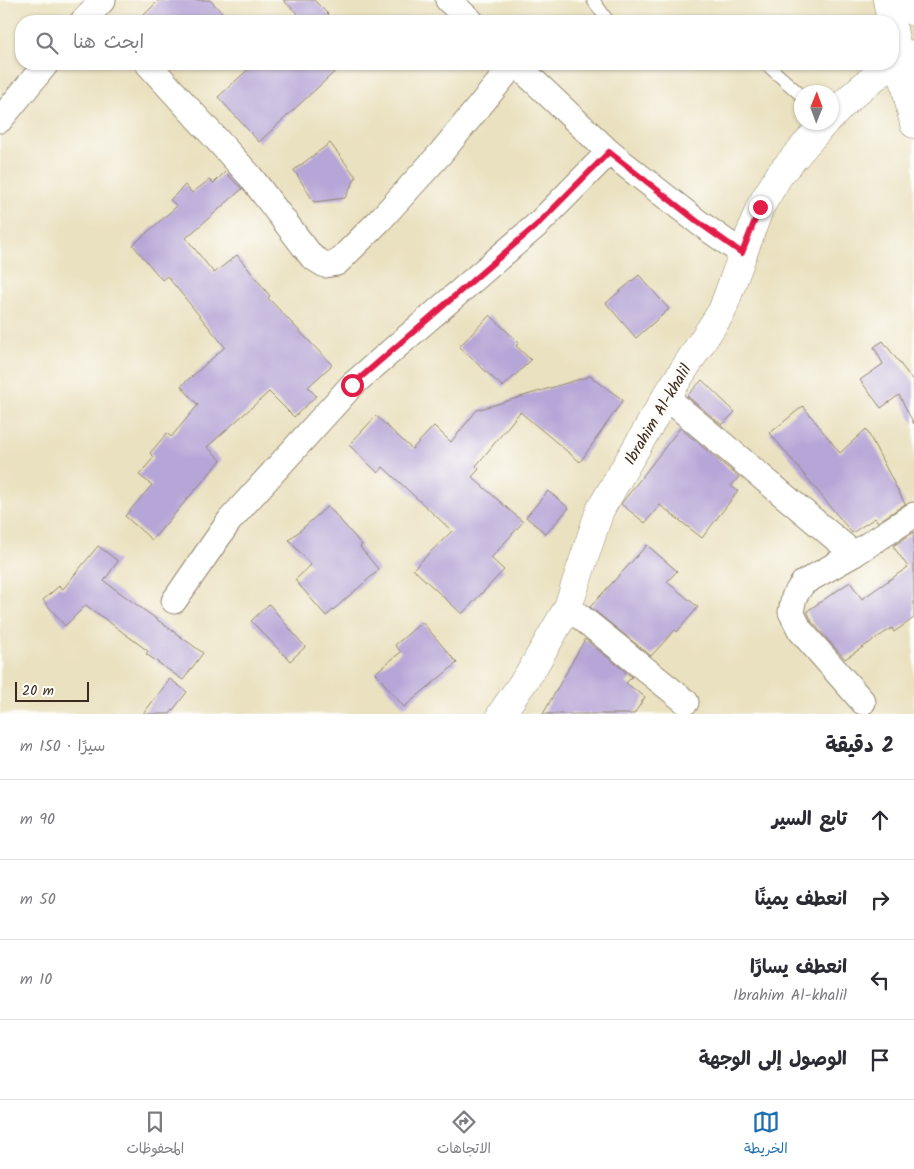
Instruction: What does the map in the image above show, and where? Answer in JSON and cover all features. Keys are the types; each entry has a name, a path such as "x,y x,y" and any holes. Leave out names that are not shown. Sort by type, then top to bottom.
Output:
{"main road":[{"path":"887,0 890,15"},
{"path":"912,0 914,12"},
{"path":"899,41 907,57 914,124"},
{"path":"839,109 852,95 888,70"},
{"name":"Ibrahim Al-khalil","path":"501,714 530,671 568,607 600,510 666,397 722,311 760,207 780,174 818,130"}],"street":[{"path":"448,0 464,15"},
{"path":"0,120 41,70"},
{"path":"153,70 250,176 312,257 325,265 337,263 379,221 440,154 510,70"},
{"path":"521,70 609,152 698,222 742,253"},
{"path":"174,601 230,520 352,385 539,223 609,152"},
{"path":"666,397 854,554"},
{"path":"863,702 800,630 791,612 794,597 803,583 854,554 914,514"},
{"path":"568,607 686,702"}],"lane":[{"path":"593,0 604,15"},
{"path":"773,70 794,89"}],"building":[{"path":"159,0 210,0 224,15 144,15"},
{"path":"283,0 314,0 329,15 299,15"},
{"path":"247,70 337,70 259,142 218,97"},
{"path":"330,143 356,177 345,198 314,202 294,170"},
{"path":"225,172 242,189 186,238 214,273 237,255 270,296 268,298 332,365 308,387 316,396 294,417 269,392 207,447 221,460 152,540 125,516 152,485 139,475 154,457 150,453 167,433 171,437 198,405 181,386 225,347 167,276 162,280 133,245 177,206 170,200 185,185 192,193 209,180 214,183"},
{"path":"639,275 669,309 636,338 606,303"},
{"path":"490,315 519,343 516,346 531,360 503,387 459,347"},
{"path":"883,341 914,382 914,424 899,395 881,408 860,380 883,364 874,347"},
{"path":"590,376 623,400 580,462 520,412 476,466 479,469 472,477 523,522 491,558 504,570 462,614 413,569 452,531 383,467 378,473 349,445 376,416 412,449 434,426 451,442 477,410"},
{"path":"702,380 735,412 722,425 687,396"},
{"path":"803,406 840,453 866,429 905,504 878,522 875,518 852,533 770,433"},
{"path":"680,428 739,477 731,486 738,491 702,538 660,505 645,523 621,504"},
{"path":"548,491 569,508 546,534 526,517"},
{"path":"328,506 362,545 360,547 379,570 326,616 295,580 311,565 289,540"},
{"path":"914,532 914,618 894,632 892,628 845,659 812,622 807,611 850,582 862,599 908,567 893,546"},
{"path":"647,545 677,571 667,582 698,607 677,632 675,630 651,656 590,607"},
{"path":"98,546 118,561 104,581 203,653 183,680 146,654 148,651 86,605 65,626 43,600 59,586 63,589"},
{"path":"269,604 305,647 290,661 251,621"},
{"path":"422,622 457,663 404,707 375,673 401,652 395,645"},
{"path":"585,639 632,677 626,683 645,697 634,714 543,714"},
{"path":"170,679 187,692 170,714 143,714"}],"route":[{"path":"352,385 539,223 609,152 698,222 742,253 760,207"}]}
